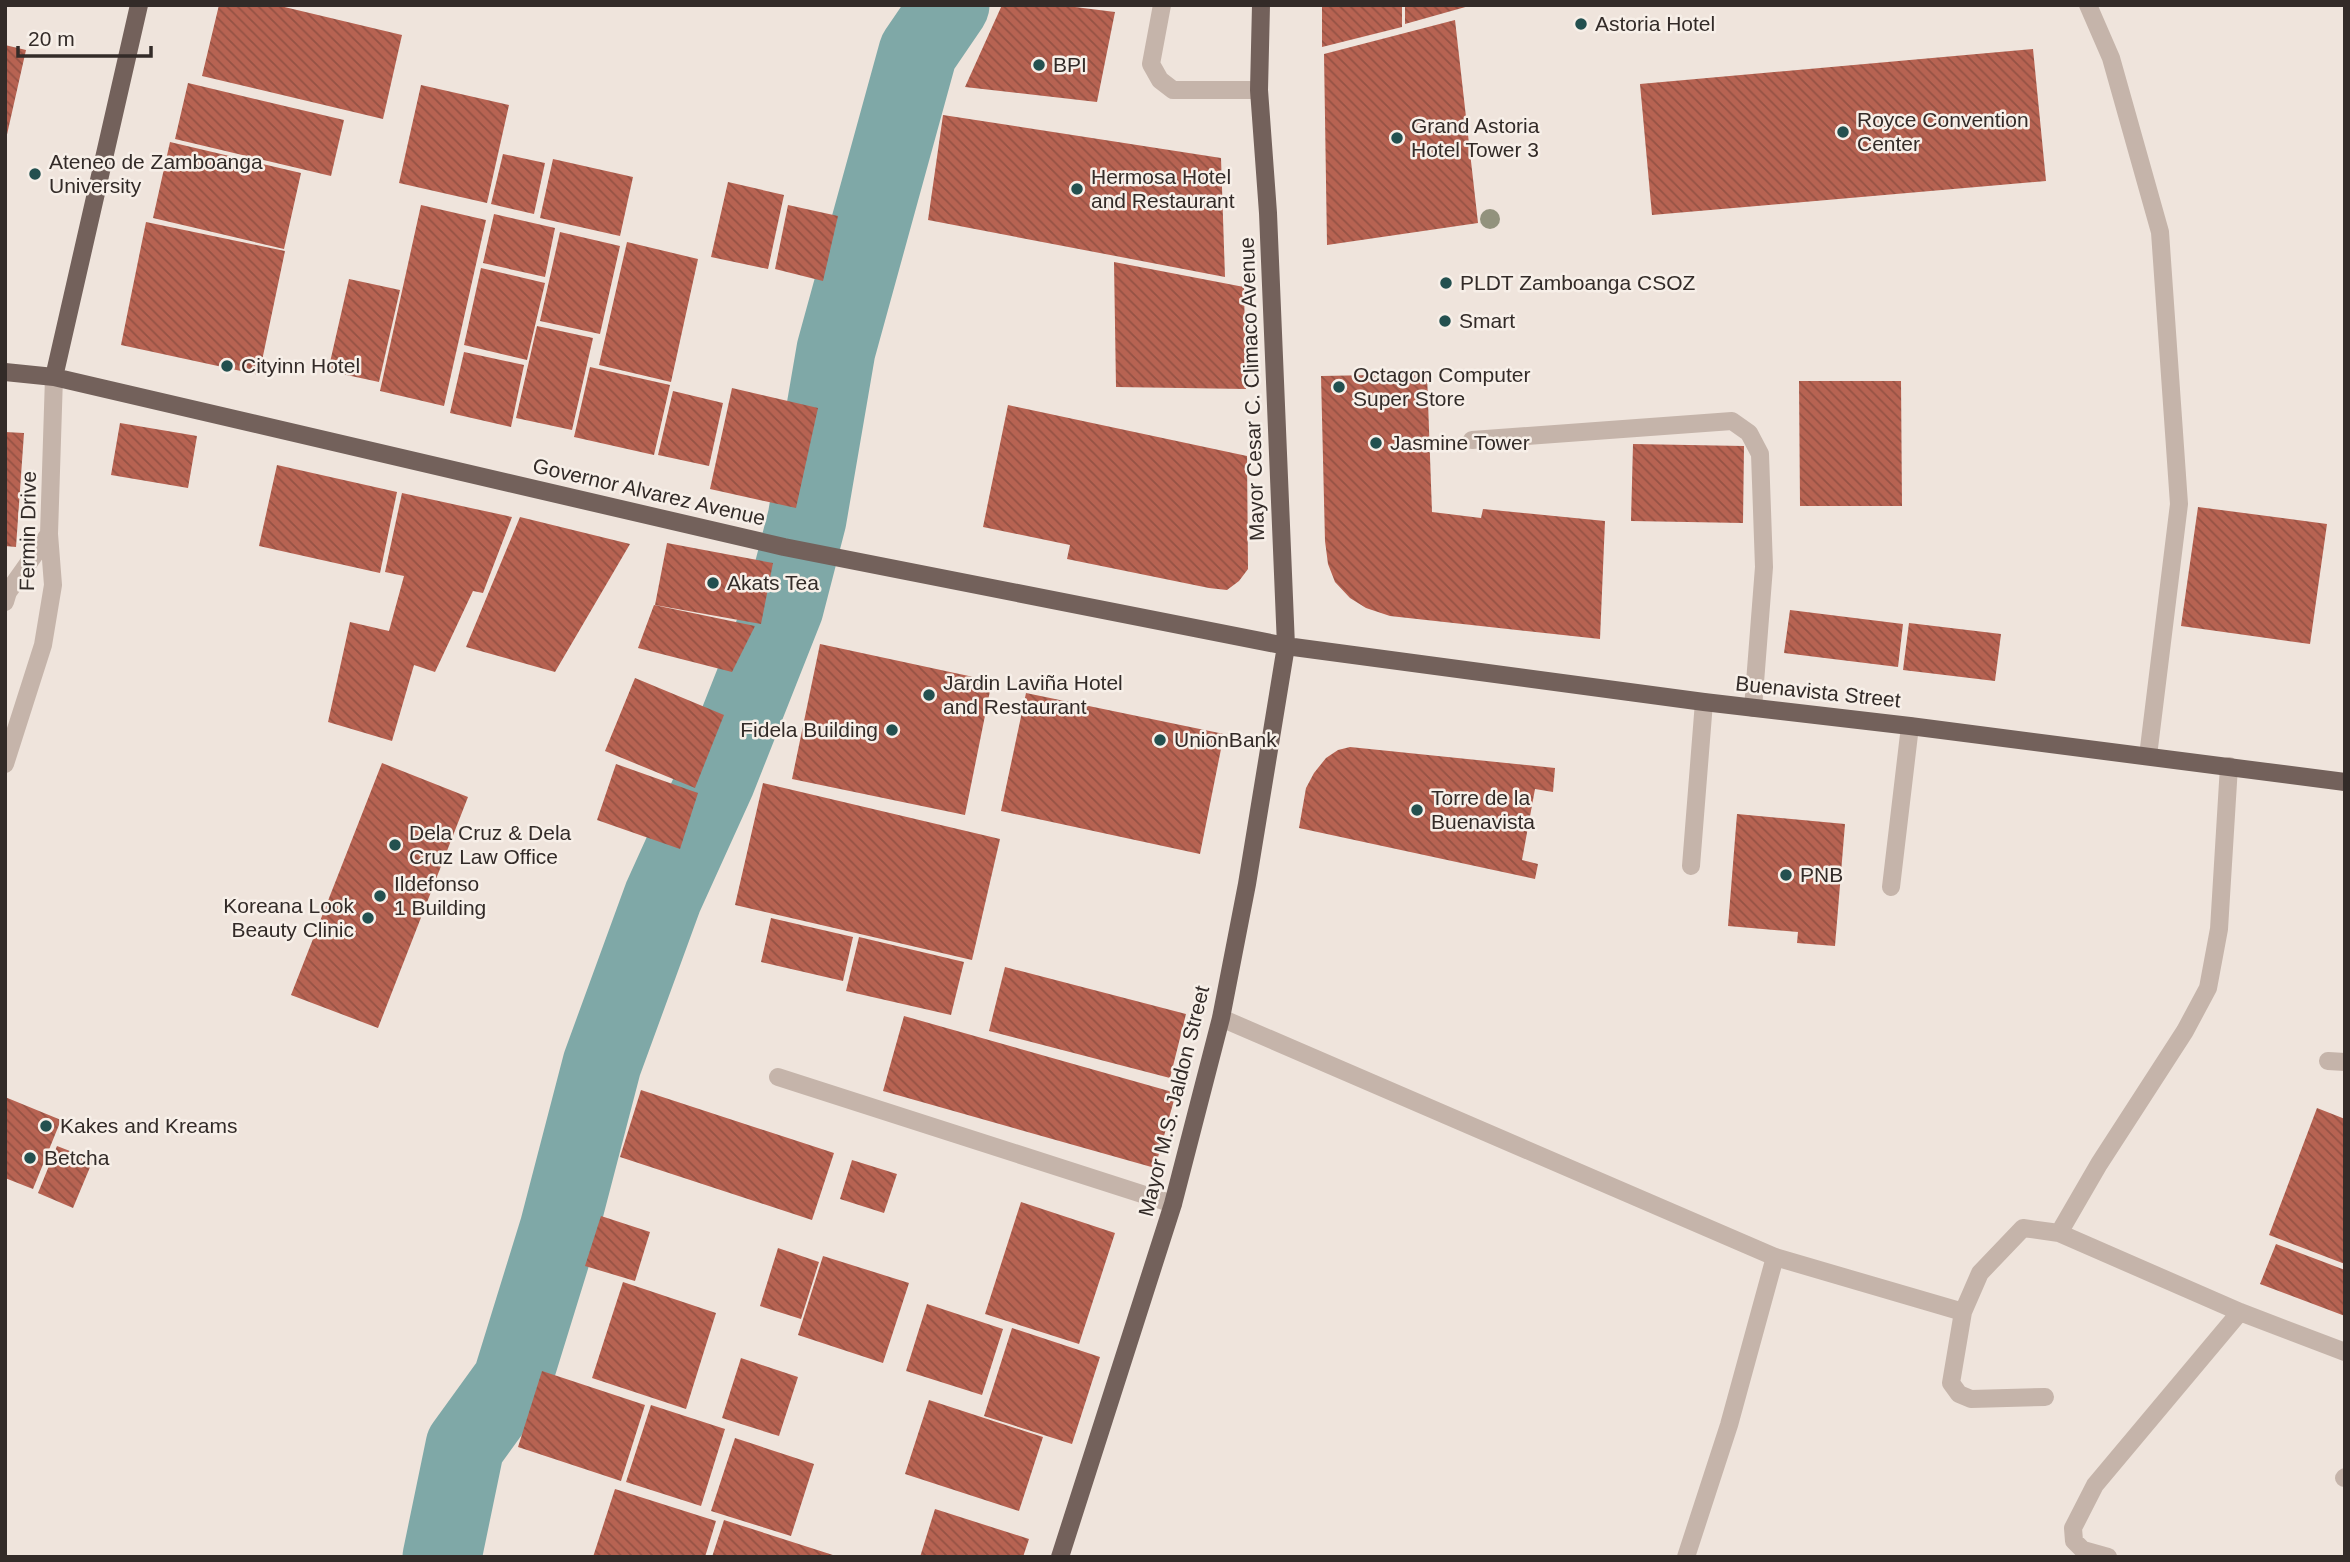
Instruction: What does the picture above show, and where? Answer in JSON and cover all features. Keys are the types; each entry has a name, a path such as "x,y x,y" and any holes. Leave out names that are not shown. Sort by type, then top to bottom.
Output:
{"main road":[{"path":"54,377 139,5"},
{"name":"Mayor Cesar C. Climaco Avenue","path":"1261,5 1259,90 1268,213 1286,646"},
{"name":"Governor Alvarez Avenue","path":"5,372 54,377 784,547 1286,646"},
{"name":"Buenavista Street","path":"1286,646 1704,702 2345,782"},
{"name":"Mayor M.S. Jaldon Street","path":"1059,1557 1173,1204 1221,1018 1247,884 1286,646"}],"street":[{"path":"1162,5 1151,64 1160,80 1173,90 1259,90"},
{"path":"2088,5 2111,58 2160,232 2161,244 2179,504 2148,756"},
{"name":"Fermin Drive","path":"5,764 43,645 53,585 50,534 54,377"},
{"path":"1472,440 1731,421 1749,433 1760,454 1764,567 1753,708"},
{"path":"5,602 8,592 50,534"},
{"path":"1691,866 1704,702"},
{"path":"1891,887 1910,726"},
{"path":"2059,1233 2099,1164 2185,1031 2208,988 2219,929 2229,766"},
{"path":"1221,1018 1775,1257 1963,1312"},
{"path":"778,1077 1173,1204"},
{"path":"2045,1397 1971,1399 1959,1394 1951,1383 1963,1312 1980,1273 2023,1228 2059,1233 2240,1312 2345,1352"},
{"path":"1686,1557 1730,1425 1775,1257"},
{"path":"2108,1557 2083,1550 2074,1541 2073,1528 2095,1485 2240,1312"}],"building":[{"path":"219,5 276,5 402,35 383,119 202,76"},
{"name":"BPI","path":"1002,5 1059,5 1115,12 1097,102 965,87"},
{"path":"1322,5 1402,5 1402,27 1322,47"},
{"path":"1405,5 1469,5 1469,6 1405,24"},
{"name":"Grand Astoria Hotel Tower 3","path":"1455,20 1478,223 1327,245 1324,54"},
{"path":"5,45 26,50 6,139 5,139"},
{"name":"Royce Convention Center","path":"2033,49 2046,181 1652,215 1640,84"},
{"path":"188,83 344,120 331,176 175,139"},
{"path":"421,85 509,105 487,203 399,183"},
{"name":"Hermosa Hotel and Restaurant","path":"943,115 1221,158 1225,277 928,220"},
{"path":"170,142 301,173 284,249 153,218"},
{"path":"503,154 545,163 534,214 491,204"},
{"path":"553,159 633,177 620,236 540,218"},
{"path":"728,182 784,195 768,269 711,257"},
{"path":"421,205 486,220 444,406 380,391"},
{"path":"788,205 838,216 823,281 775,269"},
{"path":"494,214 555,228 545,277 483,263"},
{"path":"146,222 285,251 259,375 121,345"},
{"path":"560,232 620,246 600,334 540,321"},
{"path":"627,242 698,259 671,382 599,365"},
{"path":"1114,262 1244,287 1246,389 1116,387"},
{"path":"481,268 545,283 527,360 464,345"},
{"path":"349,279 400,290 379,382 328,371"},
{"path":"537,326 593,338 572,430 516,418"},
{"path":"464,352 524,365 511,427 450,413"},
{"path":"590,367 670,385 654,455 574,437"},
{"name":"Jasmine Tower","path":"1427,374 1432,512 1481,518 1483,509 1605,521 1600,639 1390,616 1366,608 1350,598 1335,582 1328,564 1325,541 1321,376"},
{"path":"1799,381 1901,381 1902,506 1800,506"},
{"path":"732,388 818,408 796,508 710,489"},
{"path":"673,391 723,403 709,466 658,455"},
{"path":"1008,405 1247,456 1248,569 1239,581 1227,590 1209,588 1067,559 1070,545 983,527"},
{"path":"120,423 197,436 188,488 111,475"},
{"path":"5,432 24,433 16,547 5,546"},
{"path":"1633,444 1744,446 1743,523 1631,521"},
{"path":"277,465 397,492 380,573 259,546"},
{"path":"402,493 512,517 483,593 473,591 435,672 414,665 392,741 328,722 350,622 389,631 404,576 385,572"},
{"path":"2198,507 2327,524 2310,644 2181,626"},
{"path":"520,517 630,544 555,672 466,647"},
{"path":"667,543 773,563 761,624 655,605"},
{"path":"654,605 755,626 732,672 638,648"},
{"path":"1790,610 1903,624 1898,667 1784,653"},
{"path":"1909,623 2001,634 1995,681 1903,670"},
{"name":"Fidela Building","path":"820,644 992,681 965,815 792,779"},
{"path":"635,678 724,715 695,788 605,751"},
{"path":"1026,693 1224,734 1200,854 1001,811"},
{"name":"Torre de la Buenavista","path":"1350,747 1555,768 1553,792 1535,789 1522,860 1538,864 1535,879 1299,828 1306,788 1314,773 1326,758 1338,750"},
{"name":"Ildefonso 1 Building","path":"382,763 468,797 378,1028 291,995"},
{"path":"616,764 698,793 680,849 597,820"},
{"path":"763,783 1000,839 972,960 735,905"},
{"name":"PNB","path":"1737,814 1845,824 1835,946 1797,943 1798,932 1728,926"},
{"path":"771,918 853,937 843,981 761,962"},
{"path":"859,937 964,962 951,1015 846,991"},
{"path":"1005,967 1186,1014 1170,1078 989,1031"},
{"path":"904,1016 1176,1093 1155,1168 883,1091"},
{"path":"641,1090 834,1153 812,1220 620,1157"},
{"path":"5,1097 61,1120 33,1189 5,1178"},
{"path":"2317,1108 2345,1119 2345,1264 2269,1235"},
{"path":"57,1146 93,1160 73,1208 38,1193"},
{"path":"852,1160 897,1174 884,1213 840,1199"},
{"path":"1021,1202 1115,1233 1079,1344 985,1314"},
{"path":"601,1216 650,1232 635,1281 585,1266"},
{"path":"2276,1244 2345,1270 2345,1316 2260,1284"},
{"path":"778,1248 819,1262 801,1319 760,1306"},
{"path":"823,1256 909,1283 883,1363 798,1335"},
{"path":"623,1282 716,1313 686,1409 592,1378"},
{"path":"927,1304 1003,1329 982,1395 906,1371"},
{"path":"1012,1328 1100,1357 1072,1444 984,1416"},
{"path":"741,1358 798,1377 779,1436 722,1418"},
{"path":"542,1371 645,1405 621,1481 518,1447"},
{"path":"929,1400 1043,1437 1019,1511 905,1474"},
{"path":"651,1405 725,1429 701,1506 626,1482"},
{"path":"735,1438 814,1464 791,1536 711,1511"},
{"path":"615,1489 716,1521 705,1557 593,1557"},
{"path":"935,1509 1029,1539 1023,1557 920,1557"},
{"path":"724,1520 836,1556 836,1557 712,1557"}],"waterway":[{"path":"442,1557 465,1446 512,1381 559,1229 602,1064 663,897 716,780 784,608 807,519 836,350 918,52 950,5"}],"place":[{"name":"Astoria Hotel","path":"1581,24"},
{"name":"BPI","path":"1039,65"},
{"name":"Royce Convention Center","path":"1843,132"},
{"name":"Grand Astoria Hotel Tower 3","path":"1397,138"},
{"name":"Ateneo de Zamboanga University","path":"35,174"},
{"name":"Hermosa Hotel and Restaurant","path":"1077,189"},
{"name":"PLDT Zamboanga CSOZ","path":"1446,283"},
{"name":"Smart","path":"1445,321"},
{"name":"Cityinn Hotel","path":"227,366"},
{"name":"Octagon Computer Super Store","path":"1339,387"},
{"name":"Jasmine Tower","path":"1376,443"},
{"name":"Akats Tea","path":"713,583"},
{"name":"Jardin Laviña Hotel and Restaurant","path":"929,695"},
{"name":"Fidela Building","path":"892,730"},
{"name":"UnionBank","path":"1160,740"},
{"name":"Torre de la Buenavista","path":"1417,810"},
{"name":"Dela Cruz & Dela Cruz Law Office","path":"395,845"},
{"name":"PNB","path":"1786,875"},
{"name":"Ildefonso 1 Building","path":"380,896"},
{"name":"Koreana Look Beauty Clinic","path":"368,918"},
{"name":"Kakes and Kreams","path":"46,1126"},
{"name":"Betcha","path":"30,1158"}]}
